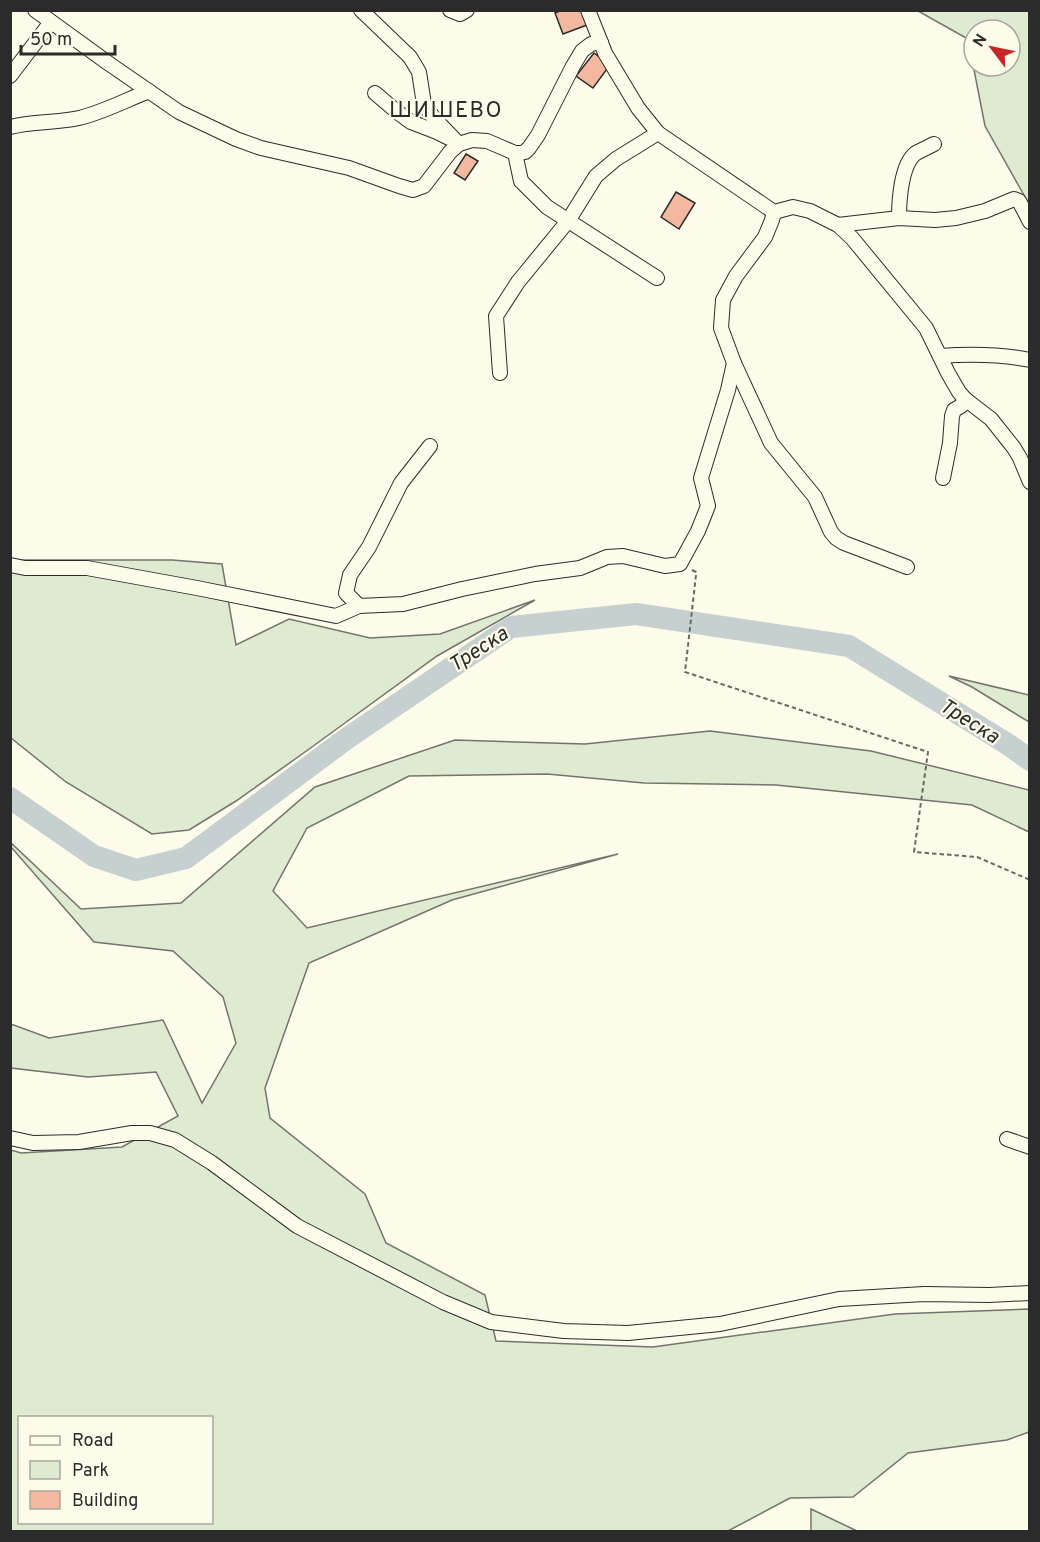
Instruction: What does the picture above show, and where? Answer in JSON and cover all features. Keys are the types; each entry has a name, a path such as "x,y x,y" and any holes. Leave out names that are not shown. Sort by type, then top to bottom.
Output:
{"street":[{"path":"35,10 179,112 236,139 261,148 349,168 413,190 424,186 459,144 472,140 487,141 514,153 525,152 534,142 582,51 591,44 601,42"},
{"path":"361,10 410,57 419,72 424,104 459,144"},
{"path":"450,10 460,14 467,10"},
{"path":"588,10 605,53 638,108 658,133 774,212 793,207 810,212 838,225 852,238 926,328 956,387 965,399 980,409 996,425 1020,459 1029,482"},
{"path":"10,76 51,22"},
{"path":"10,127 78,118 111,108 149,91"},
{"path":"375,93 411,122 459,144"},
{"path":"500,374 496,316 518,282 568,221 596,176 616,159 658,133"},
{"path":"898,218 900,198 909,162 915,154 934,144"},
{"path":"514,153 521,181 547,207 657,278"},
{"path":"838,225 898,218 956,218 985,211 1014,199 1019,201 1029,222"},
{"path":"774,212 765,237 736,276 723,300 721,328 734,363 771,443 815,497 831,532 844,543 907,567"},
{"path":"940,356 976,355 1029,360"},
{"path":"10,565 25,568 87,567 336,616 359,606 403,604 504,580 580,568 607,557 623,556 666,566 680,564 698,531 708,506 701,478 734,363"},
{"path":"943,478 950,443 952,416 954,410 961,406 965,399"},
{"path":"359,606 346,593 350,575 369,547 401,483 430,446"},
{"path":"10,1138 33,1143 79,1142 132,1133 150,1133 175,1140 212,1163 297,1226 443,1302 490,1322 564,1331 628,1333 720,1324 839,1299 924,1294 1029,1293"},
{"path":"1007,1139 1029,1147"}],"path":[{"path":"696,575 685,672 928,752 914,852 977,857 1029,880"}],"green space":[{"path":"918,11 1029,11 1029,204 985,126 976,78 1022,78 1022,18 962,18 962,36"},
{"path":"10,560 172,560 222,564 236,645 289,619 370,638 440,634 535,600 437,656 236,801 189,830 152,834 66,782 11,738"},
{"path":"949,676 1029,695 1029,722 972,687"},
{"path":"710,731 871,751 1029,790 1029,832 972,805 776,785 644,783 547,774 409,776 307,828 273,891 307,928 618,854 452,900 309,963 265,1088 270,1118 365,1194 386,1243 485,1295 496,1341 653,1347 895,1314 1029,1309 1029,1432 1007,1440 908,1453 853,1497 790,1498 728,1531 11,1531 11,1150 21,1153 122,1147 178,1116 156,1072 88,1077 11,1068 11,1024 49,1038 163,1020 202,1103 236,1043 223,997 173,951 94,942 11,847 10,842 81,909 181,903 315,787 455,740 585,744"},
{"path":"811,1509 857,1531 811,1531"}],"building":[{"path":"562,10 582,10 587,25 563,34 555,13"},
{"path":"594,53 610,65 593,88 576,76"},
{"path":"466,154 478,161 465,180 454,173"},
{"path":"676,192 695,203 679,229 661,217"}],"waterway":[{"name":"Треска","path":"10,798 94,856 136,870 186,858 346,739 511,627 636,614 849,646 1030,760"}],"district":[{"name":"ШИШЕВО","path":"446,111"}]}
